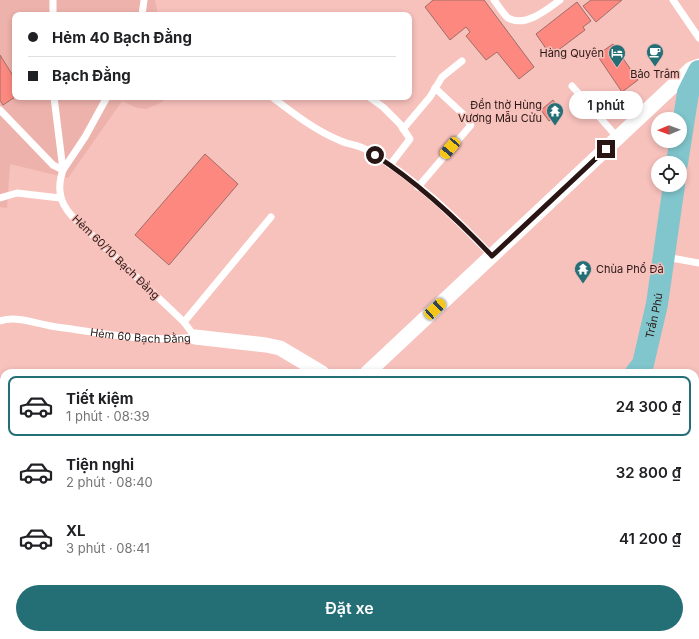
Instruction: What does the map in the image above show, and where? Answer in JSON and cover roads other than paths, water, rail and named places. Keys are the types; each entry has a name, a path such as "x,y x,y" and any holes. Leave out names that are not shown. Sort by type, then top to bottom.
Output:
{"main road":[{"path":"678,156 683,121 696,82"},
{"name":"Trần Phú","path":"639,369 643,364 657,304 673,192"}],"street":[{"path":"372,369 691,69 699,66"},
{"name":"Hẻm 60 Bạch Đằng","path":"195,337 280,348 315,369"}],"lane":[{"path":"53,0 53,12"},
{"path":"142,12 144,0"},
{"path":"494,0 508,18 518,20 531,18 560,0"},
{"path":"673,0 699,38"},
{"path":"403,129 442,77 462,62"},
{"path":"572,86 618,138"},
{"path":"418,187 471,125 463,114 435,88"},
{"path":"54,100 63,170"},
{"path":"0,198 17,193 60,198 60,181 63,170 85,137 105,100"},
{"path":"276,100 318,130 342,142 365,149 390,165 458,221 492,256"},
{"path":"373,100 383,107 410,139 390,165"},
{"path":"0,110 53,166 63,170"},
{"name":"Hẻm 60/10 Bạch Đằng","path":"60,198 75,221 88,231 184,322 195,337"},
{"path":"184,322 271,217"},
{"path":"664,257 699,263"},
{"name":"Hẻm 60 Bạch Đằng","path":"0,322 19,319 52,326 150,340 170,340 195,337"}],"place":[{"name":"Bảo Trâm","path":"655,67"},
{"name":"Hàng Quyên","path":"617,68"},
{"name":"Đền thờ Hùng Vương Mẫu Cửu","path":"555,126"},
{"name":"Chùa Phổ Đà","path":"583,284"}]}
